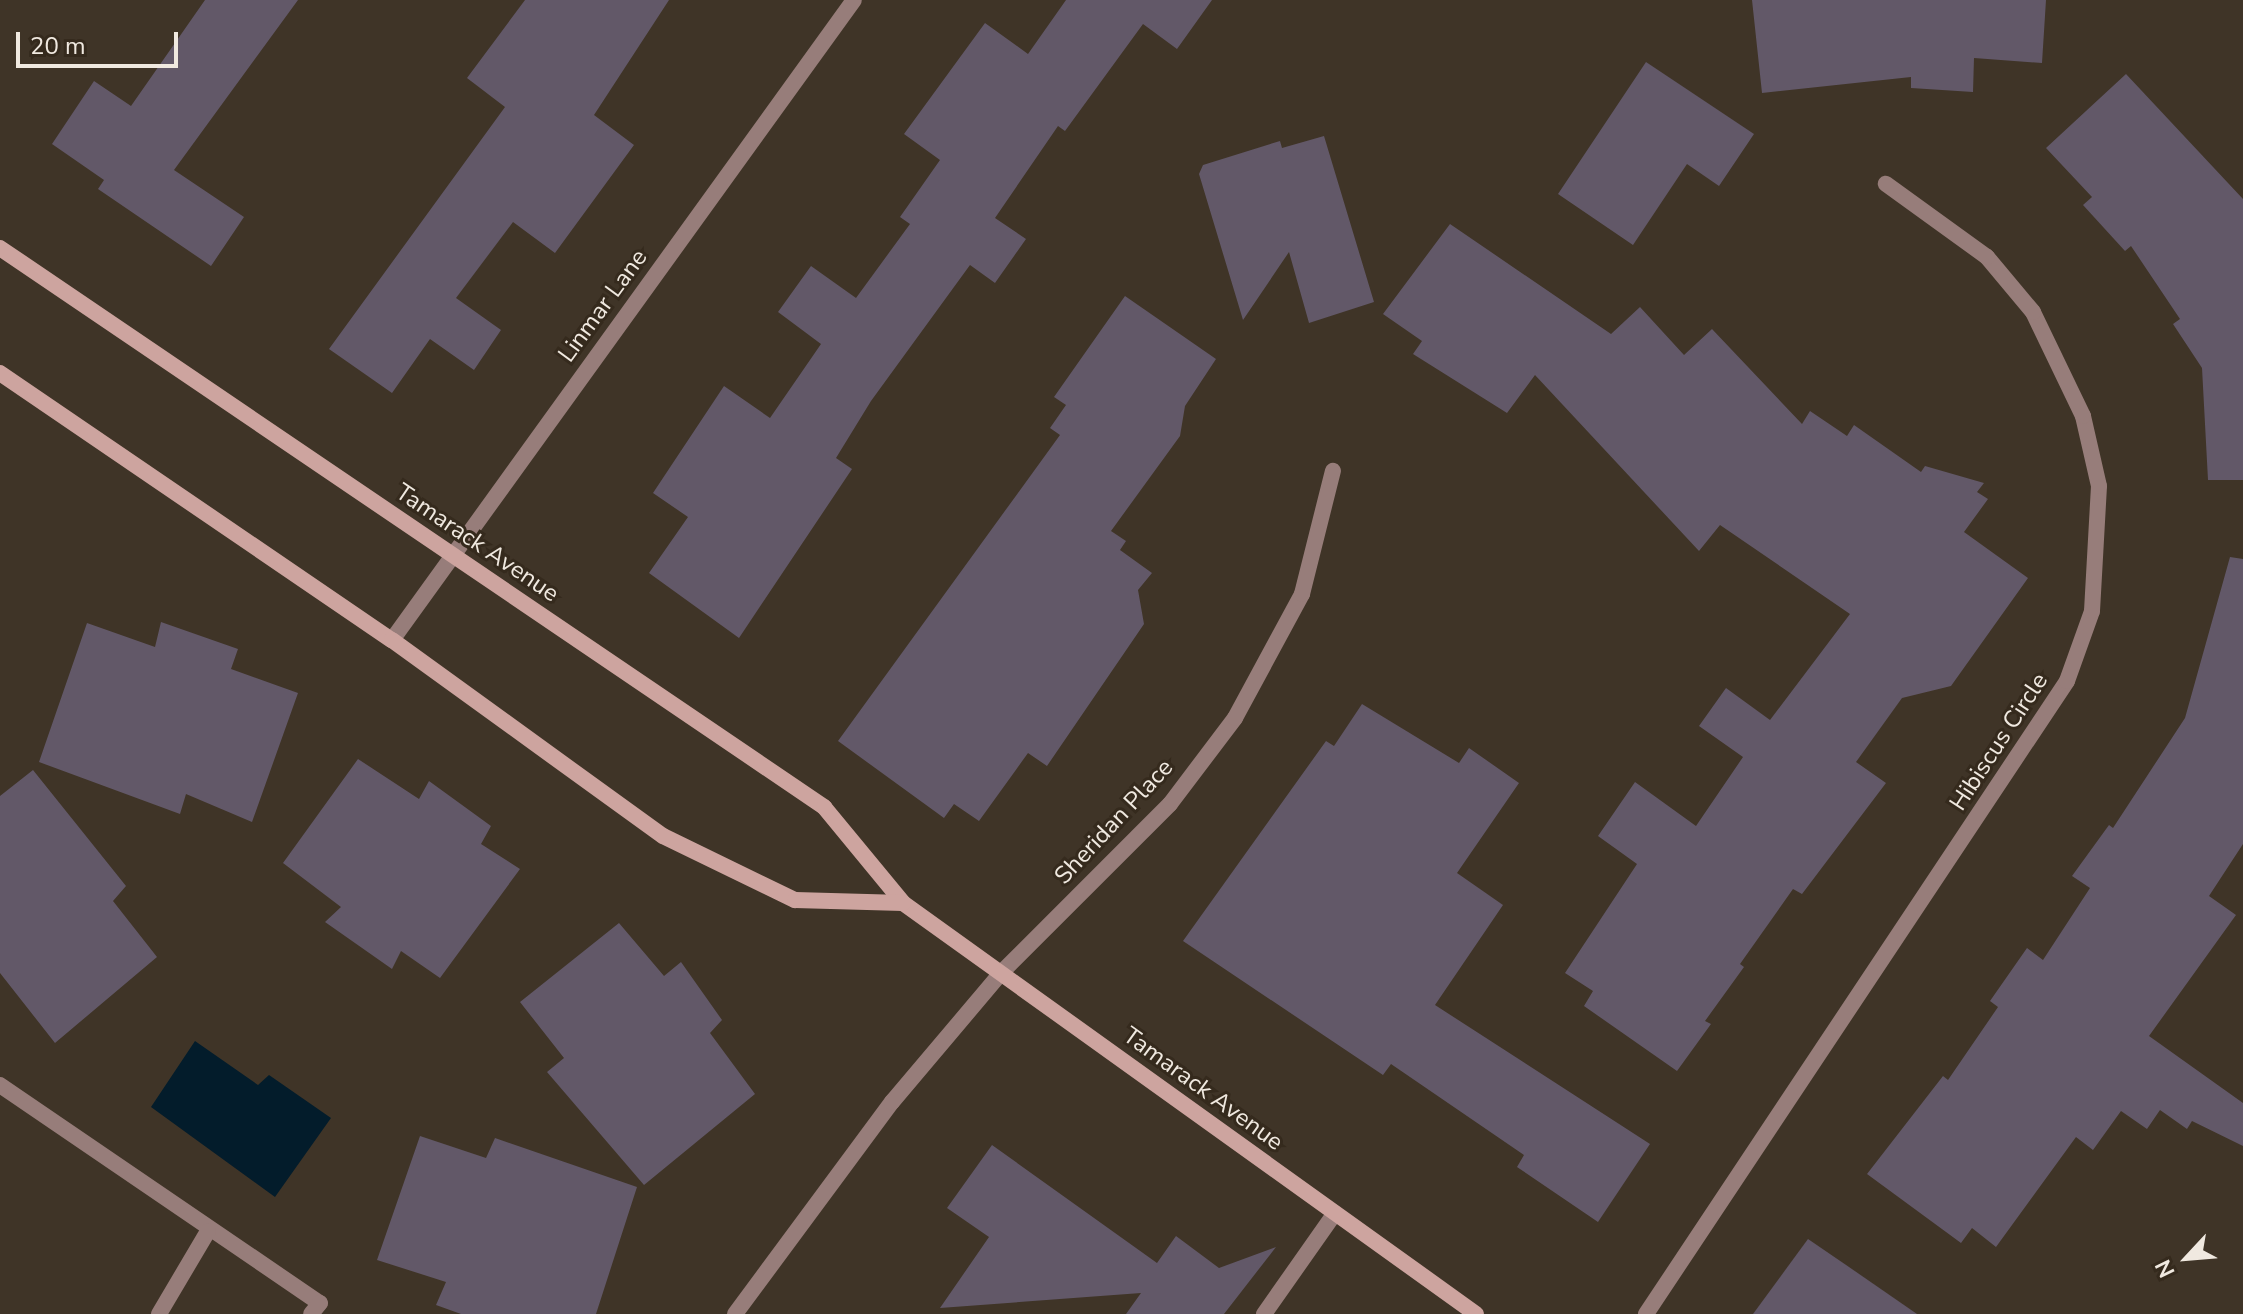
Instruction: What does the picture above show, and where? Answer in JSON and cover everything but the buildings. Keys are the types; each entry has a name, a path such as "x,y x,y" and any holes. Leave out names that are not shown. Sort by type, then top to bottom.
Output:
{"main road":[{"name":"Tamarack Avenue","path":"0,248 824,807 903,903 1476,1314"},
{"path":"0,373 392,640 663,836 795,900 903,903"}],"street":[{"name":"Linmar Lane","path":"392,640 854,0"},
{"name":"Hibiscus Circle","path":"1646,1314 2067,681 2092,611 2099,486 2077,403 2033,312 1987,257 1886,184"},
{"name":"Sheridan Place","path":"735,1314 892,1102 1001,973 1170,804 1235,718 1302,594 1333,471"},
{"path":"0,1085 142,1178 208,1231 320,1303 311,1314"},
{"path":"1264,1314 1335,1213"},
{"path":"159,1314 208,1231"}],"water":[{"path":"195,1041 258,1085 269,1075 331,1118 275,1197 151,1107"}]}
